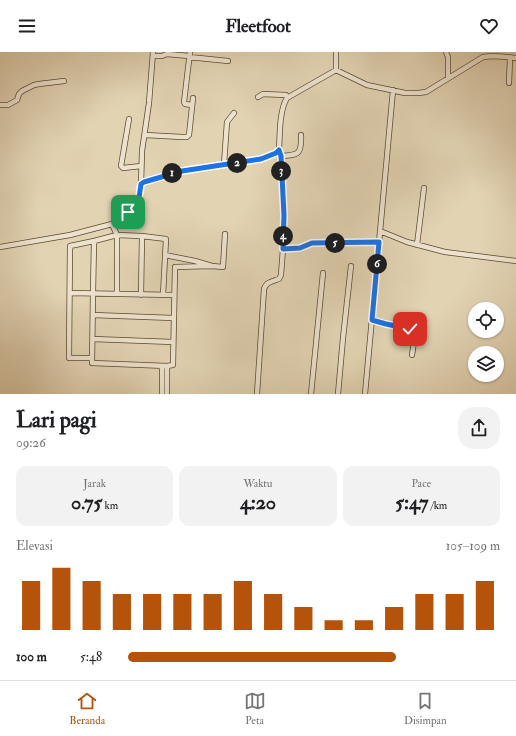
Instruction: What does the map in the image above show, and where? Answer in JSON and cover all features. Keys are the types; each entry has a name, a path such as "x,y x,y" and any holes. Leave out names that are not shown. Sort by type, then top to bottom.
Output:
{"street":[{"path":"336,52 336,70"},
{"path":"446,52 448,57 448,78"},
{"path":"0,247 70,235 112,224 128,212 139,198 153,54 162,56 167,53 190,55 228,61"},
{"path":"336,70 367,85 410,94 426,92 483,57 500,54 510,58 516,58"},
{"path":"190,55 184,102 185,104 192,105"},
{"path":"509,83 510,58"},
{"path":"257,394 264,289 267,283 279,279 281,275 284,215 281,156 279,150 282,111 287,98 336,70"},
{"path":"0,105 8,105 17,100 22,91 34,85 64,81"},
{"path":"365,394 393,90"},
{"path":"258,97 262,94 279,94 286,95 287,98"},
{"path":"145,134 187,137 189,135 193,98"},
{"path":"224,164 227,122 234,113"},
{"path":"129,120 121,166 123,168 141,166"},
{"path":"281,156 291,156 297,154 301,148 302,136"},
{"path":"141,184 182,171 261,159 276,153 279,150"},
{"path":"418,245 424,188"},
{"path":"112,224 116,235 118,294"},
{"path":"380,231 407,242 445,252 516,261"},
{"path":"94,241 92,363 164,366 173,365 175,267 223,267 225,234"},
{"path":"92,358 69,358 70,246 116,235 166,239 163,295"},
{"path":"141,295 142,236"},
{"path":"283,249 300,248 312,243 379,242"},
{"path":"165,255 212,266"},
{"path":"338,394 352,266"},
{"path":"311,394 323,273"},
{"path":"70,293 174,295"},
{"path":"93,315 173,318"},
{"path":"372,320 414,330 415,335 412,355"},
{"path":"93,339 173,342"},
{"path":"162,394 164,366"},
{"path":"164,366 167,394"}],"route":[{"path":"128,212 139,198 141,184 144,182 196,168 261,159 276,153 279,150 281,156 284,215 283,249 300,248 312,243 379,242 372,320 410,329"}]}
